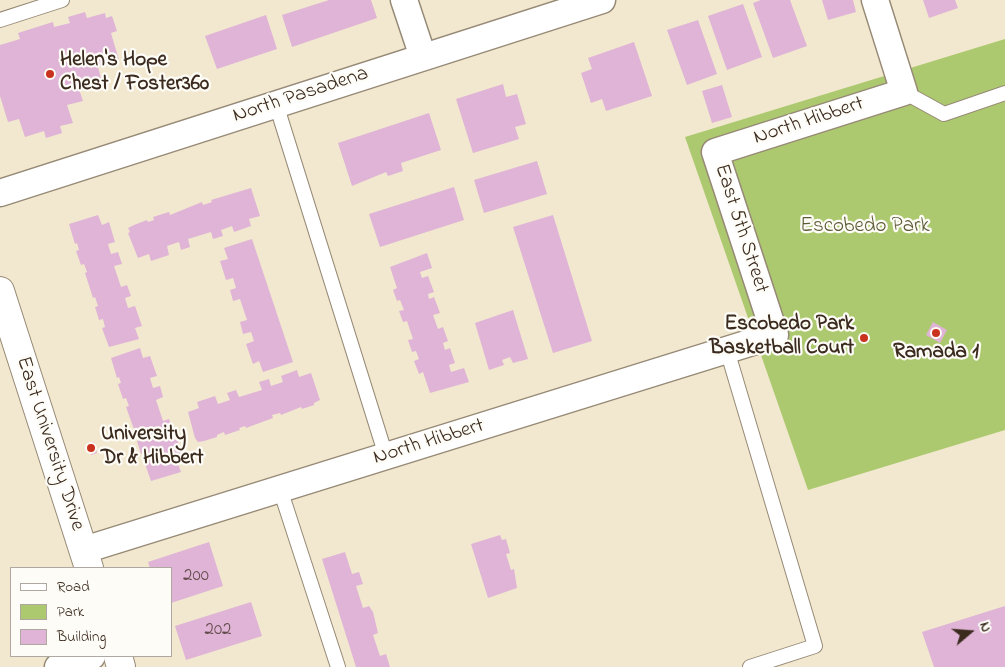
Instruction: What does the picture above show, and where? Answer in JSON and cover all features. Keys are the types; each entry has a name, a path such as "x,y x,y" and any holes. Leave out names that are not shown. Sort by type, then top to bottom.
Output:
{"main road":[{"name":"East University Drive","path":"0,294 86,559"}],"street":[{"path":"404,0 423,57"},
{"name":"North Pasadena","path":"0,193 602,0"},
{"path":"875,0 904,92"},
{"name":"North Hibbert","path":"714,152 904,92"},
{"name":"East 5th Street","path":"714,152 774,335"},
{"name":"North Hibbert","path":"86,559 280,489 774,335"},
{"path":"58,667 89,657"}],"lane":[{"path":"0,20 62,0"},
{"path":"904,92 944,114 1005,93"},
{"path":"276,104 386,456"},
{"path":"727,350 815,646 750,667"},
{"path":"280,489 338,667"}],"green space":[{"name":"Escobedo Park","path":"1005,39 1005,430 808,490 685,137"}],"building":[{"path":"329,0 371,0 377,18 292,47 282,15"},
{"path":"761,0 790,0 807,46 773,58 753,3"},
{"path":"822,0 853,0 856,12 828,20"},
{"path":"923,0 955,0 958,8 929,18"},
{"path":"743,4 762,57 727,70 708,16"},
{"name":"Helen's Hope Chest / Foster360","path":"85,12 87,18 105,13 106,18 112,16 117,31 111,33 119,60 98,67 102,82 79,89 83,101 67,105 73,123 60,126 62,133 46,138 44,131 25,137 19,119 8,122 0,96 0,45 20,39 18,33 53,22 54,27 70,23 68,17"},
{"path":"266,15 277,49 217,69 205,36"},
{"path":"698,20 717,74 687,85 667,30"},
{"path":"634,42 652,96 606,111 602,99 591,103 581,73 592,69 588,58"},
{"path":"503,84 506,97 517,94 526,124 515,127 519,139 473,153 456,99"},
{"path":"722,85 732,117 712,123 702,91"},
{"path":"429,113 441,150 401,163 403,171 388,176 386,172 352,186 338,143"},
{"path":"537,161 547,194 484,213 474,180"},
{"path":"454,187 464,220 380,247 369,214"},
{"path":"251,188 260,216 249,219 251,226 234,232 232,226 221,230 223,236 213,239 211,232 188,239 190,247 181,250 179,242 167,246 169,255 151,261 149,254 138,258 128,233 130,232 128,228 147,220 148,222 154,220 153,217 169,212 170,215 202,202 203,205 212,202 211,200"},
{"path":"98,215 102,225 109,222 115,242 108,244 111,254 118,252 122,264 114,266 121,287 127,285 131,296 125,298 128,308 135,306 142,326 135,328 139,339 109,347 102,328 105,327 103,319 99,320 95,307 98,306 95,297 93,298 84,264 81,265 76,251 79,250 77,243 75,244 69,224"},
{"path":"553,215 592,341 553,353 513,227"},
{"path":"252,239 293,362 263,372 259,361 253,364 246,344 254,341 251,332 243,334 240,322 247,320 240,299 233,301 230,290 236,288 233,278 226,280 220,261 228,259 224,248"},
{"path":"427,253 432,268 420,272 422,278 428,276 434,292 428,294 429,299 434,297 440,313 433,315 438,329 443,327 448,341 443,343 445,350 450,348 455,363 449,365 451,372 464,368 469,382 430,393 423,372 419,374 414,361 419,359 416,351 412,352 408,340 413,339 407,321 403,322 399,311 404,310 400,300 397,301 393,290 397,288 390,267"},
{"path":"513,310 528,359 513,363 510,357 502,360 504,365 489,370 475,323"},
{"name":"Ramada 1","path":"933,322 947,330 940,343 926,335"},
{"path":"140,348 143,358 150,356 157,376 150,378 153,388 160,386 163,397 156,400 163,421 169,419 173,430 167,431 170,441 177,439 184,459 177,461 181,472 151,481 144,461 147,460 144,452 141,454 137,441 140,440 126,407 129,406 126,398 123,399 118,384 121,383 119,377 117,378 111,358"},
{"path":"297,370 299,377 311,373 320,400 314,403 314,405 302,409 301,407 281,415 280,413 272,415 273,418 246,428 245,426 239,428 240,430 225,435 224,432 217,435 217,437 204,441 198,442 195,438 188,412 199,408 197,402 215,396 218,404 230,400 227,393 236,390 239,397 262,390 259,382 269,379 271,386 283,382 281,376"},
{"path":"94,442 97,453 91,455 88,444"},
{"path":"500,535 502,540 506,539 510,553 506,554 511,570 514,569 517,588 488,598 471,544"},
{"path":"209,542 223,586 172,603 172,567 150,567 148,562"},
{"path":"345,552 352,574 359,572 363,584 356,586 363,608 369,606 373,612 378,633 373,635 380,656 386,654 390,667 356,667 322,559"},
{"path":"251,602 262,636 186,660 175,626"},
{"path":"1005,606 1005,667 934,667 922,632"}],"place":[{"name":"Helen's Hope Chest / Foster360","path":"50,74"},
{"name":"Ramada 1","path":"936,333"},
{"name":"Escobedo Park Basketball Court","path":"864,338"},
{"name":"University Dr & Hibbert","path":"91,448"}]}
